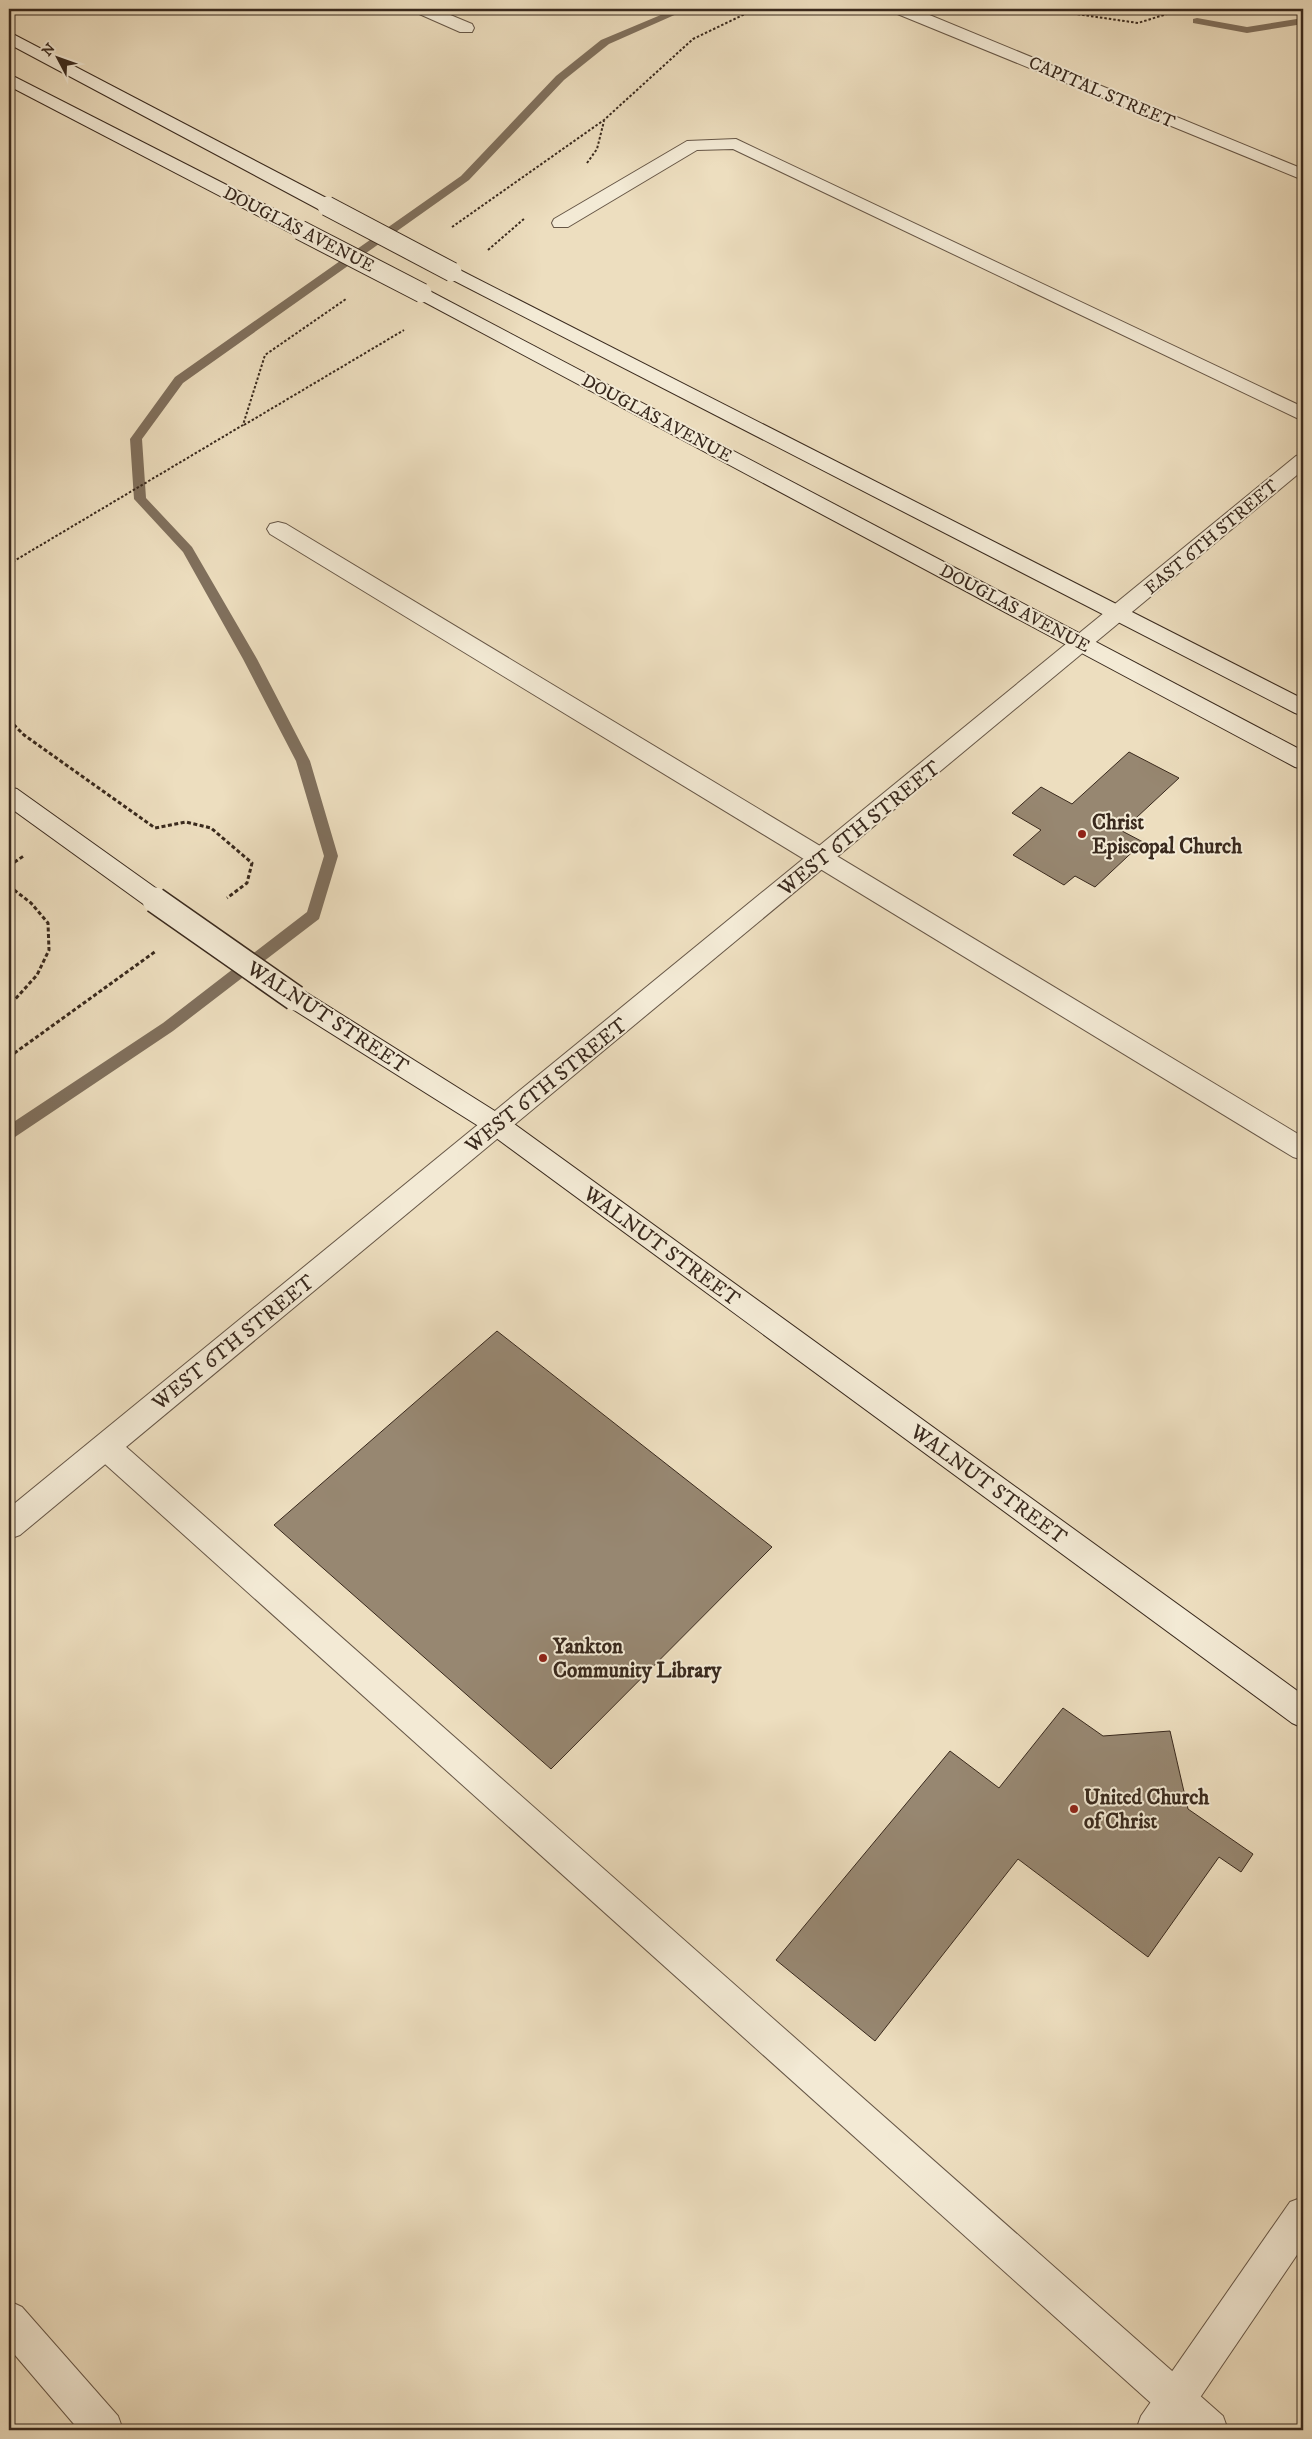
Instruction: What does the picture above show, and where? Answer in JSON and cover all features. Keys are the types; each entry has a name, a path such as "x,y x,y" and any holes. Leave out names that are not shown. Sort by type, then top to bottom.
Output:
{"street":[{"path":"423,9 466,28"},
{"name":"CAPITAL STREET","path":"901,9 1303,175"},
{"name":"DOUGLAS AVENUE","path":"9,37 452,272 1303,708"},
{"name":"DOUGLAS AVENUE","path":"9,79 422,293 1303,761"},
{"path":"561,223 693,145 736,144 1303,415"},
{"name":"EAST 6TH STREET","path":"1083,644 1303,460"},
{"path":"278,529 1303,1150"},
{"name":"WEST 6TH STREET","path":"9,1526 1083,644"},
{"name":"WALNUT STREET","path":"9,795 295,998 497,1125 1303,1713"},
{"path":"106,1447 1165,2415 1209,2430"},
{"path":"1165,2415 1303,2215"},
{"path":"9,2320 104,2430"}],"path":[{"path":"604,120 693,40 745,14 773,9"},
{"path":"1042,9 1138,23 1183,9"},
{"path":"9,564 191,456"},
{"path":"9,886 31,902 48,923 49,950 37,975 9,1006"}],"building":[{"path":"1129,752 1179,778 1122,831 1143,842 1095,887 1075,876 1064,885 1013,855 1041,830 1012,813 1041,787 1072,804"},
{"name":"Yankton Community Library","path":"497,1331 772,1547 551,1769 274,1525"},
{"path":"1063,1708 1103,1736 1170,1731 1188,1809 1253,1854 1241,1872 1219,1857 1148,1957 1018,1859 875,2041 776,1960 950,1751 999,1788"}],"waterway":[{"path":"9,1133 168,1027 314,915 331,856 303,761 250,659 188,550 140,499 136,439 179,380 465,178 560,78 605,42 683,9"},
{"path":"1197,21 1247,30 1303,21"}],"place":[{"name":"Christ Episcopal Church","path":"1082,834"},
{"name":"Yankton Community Library","path":"543,1658"},
{"name":"United Church of Christ","path":"1074,1809"}]}
